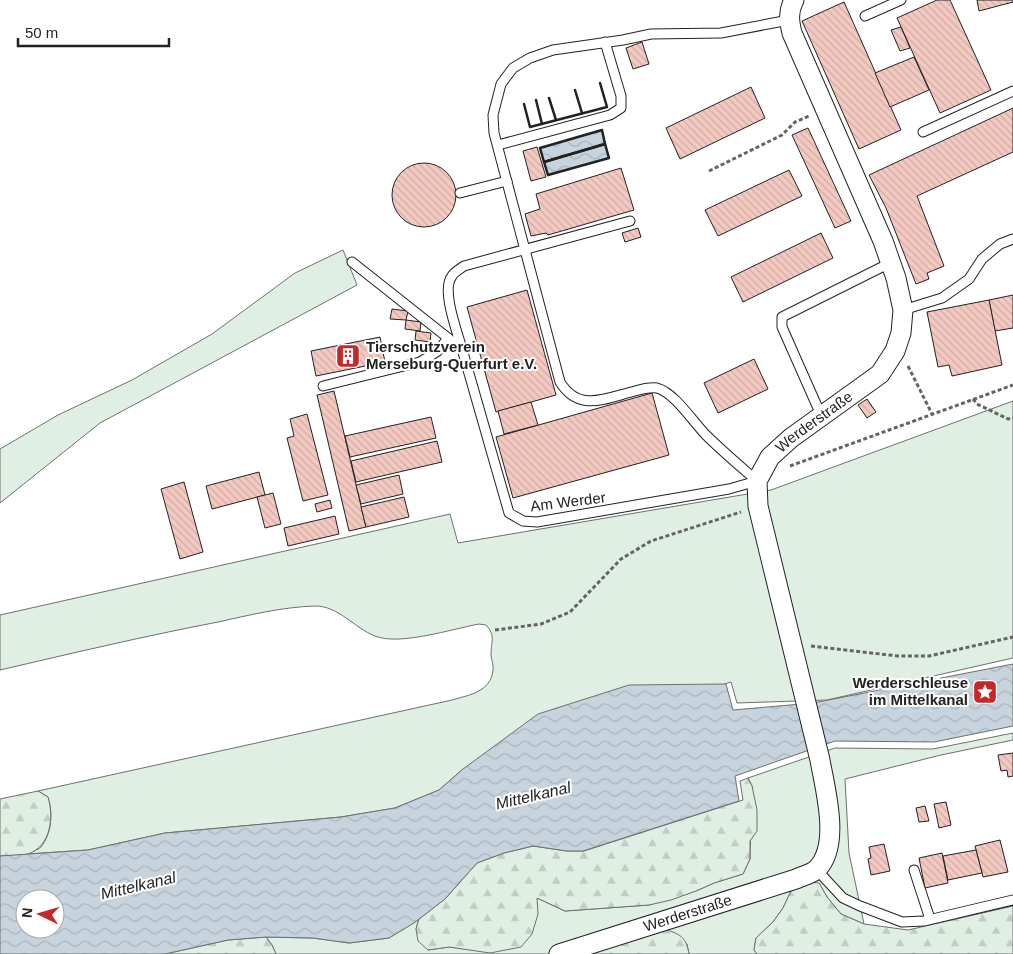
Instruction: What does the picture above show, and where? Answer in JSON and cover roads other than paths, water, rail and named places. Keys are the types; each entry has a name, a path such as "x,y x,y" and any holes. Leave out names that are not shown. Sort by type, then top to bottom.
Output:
{"street":[{"path":"789,20 794,0"},
{"name":"Werderstraße","path":"757,481 770,457 791,438 880,374 895,351 901,333 904,310 883,241 792,33 789,20"},
{"path":"757,481 758,506 820,760 828,802 830,827 828,851 817,870"},
{"name":"Werderstraße","path":"559,954 796,879 817,870"}],"lane":[{"path":"865,16 901,0"},
{"path":"757,481 706,435 670,395 659,389 649,387 602,400 586,402 565,391 560,382 507,181 498,146 493,115 501,84 513,68 530,58 552,50 651,34 721,33 789,20"},
{"path":"498,146 610,115 621,108 622,96 605,42"},
{"path":"923,132 1013,91"},
{"path":"460,193 507,181"},
{"name":"Am Werder","path":"630,221 464,266 452,274 448,284 448,296 509,513 523,521 537,522 729,490 757,481"},
{"path":"904,310 942,298 969,279 982,260 1000,244 1013,239"},
{"path":"352,262 462,349"},
{"path":"823,415 817,406 782,327 782,316 890,263"},
{"path":"323,386 420,362 438,351 448,338"},
{"path":"817,870 843,898 902,922 930,919 1013,900"},
{"path":"914,870 930,919"}],"water":[{"path":"602,130 609,158 548,175 540,148"},
{"name":"Mittelkanal","path":"1013,664 1013,726 934,742 835,741 735,776 739,801 583,851 567,851 533,846 504,853 477,863 445,899 414,923 389,938 349,943 313,938 266,937 228,940 165,954 0,954 0,856 88,850 165,833 341,817 395,808 439,790 463,769 538,714 629,685 726,684 733,710 813,703"}],"place":[{"name":"Tierschutzverein Merseburg-Querfurt e.V.","path":"348,356"},
{"name":"Werderschleuse im Mittelkanal","path":"985,692"}]}
